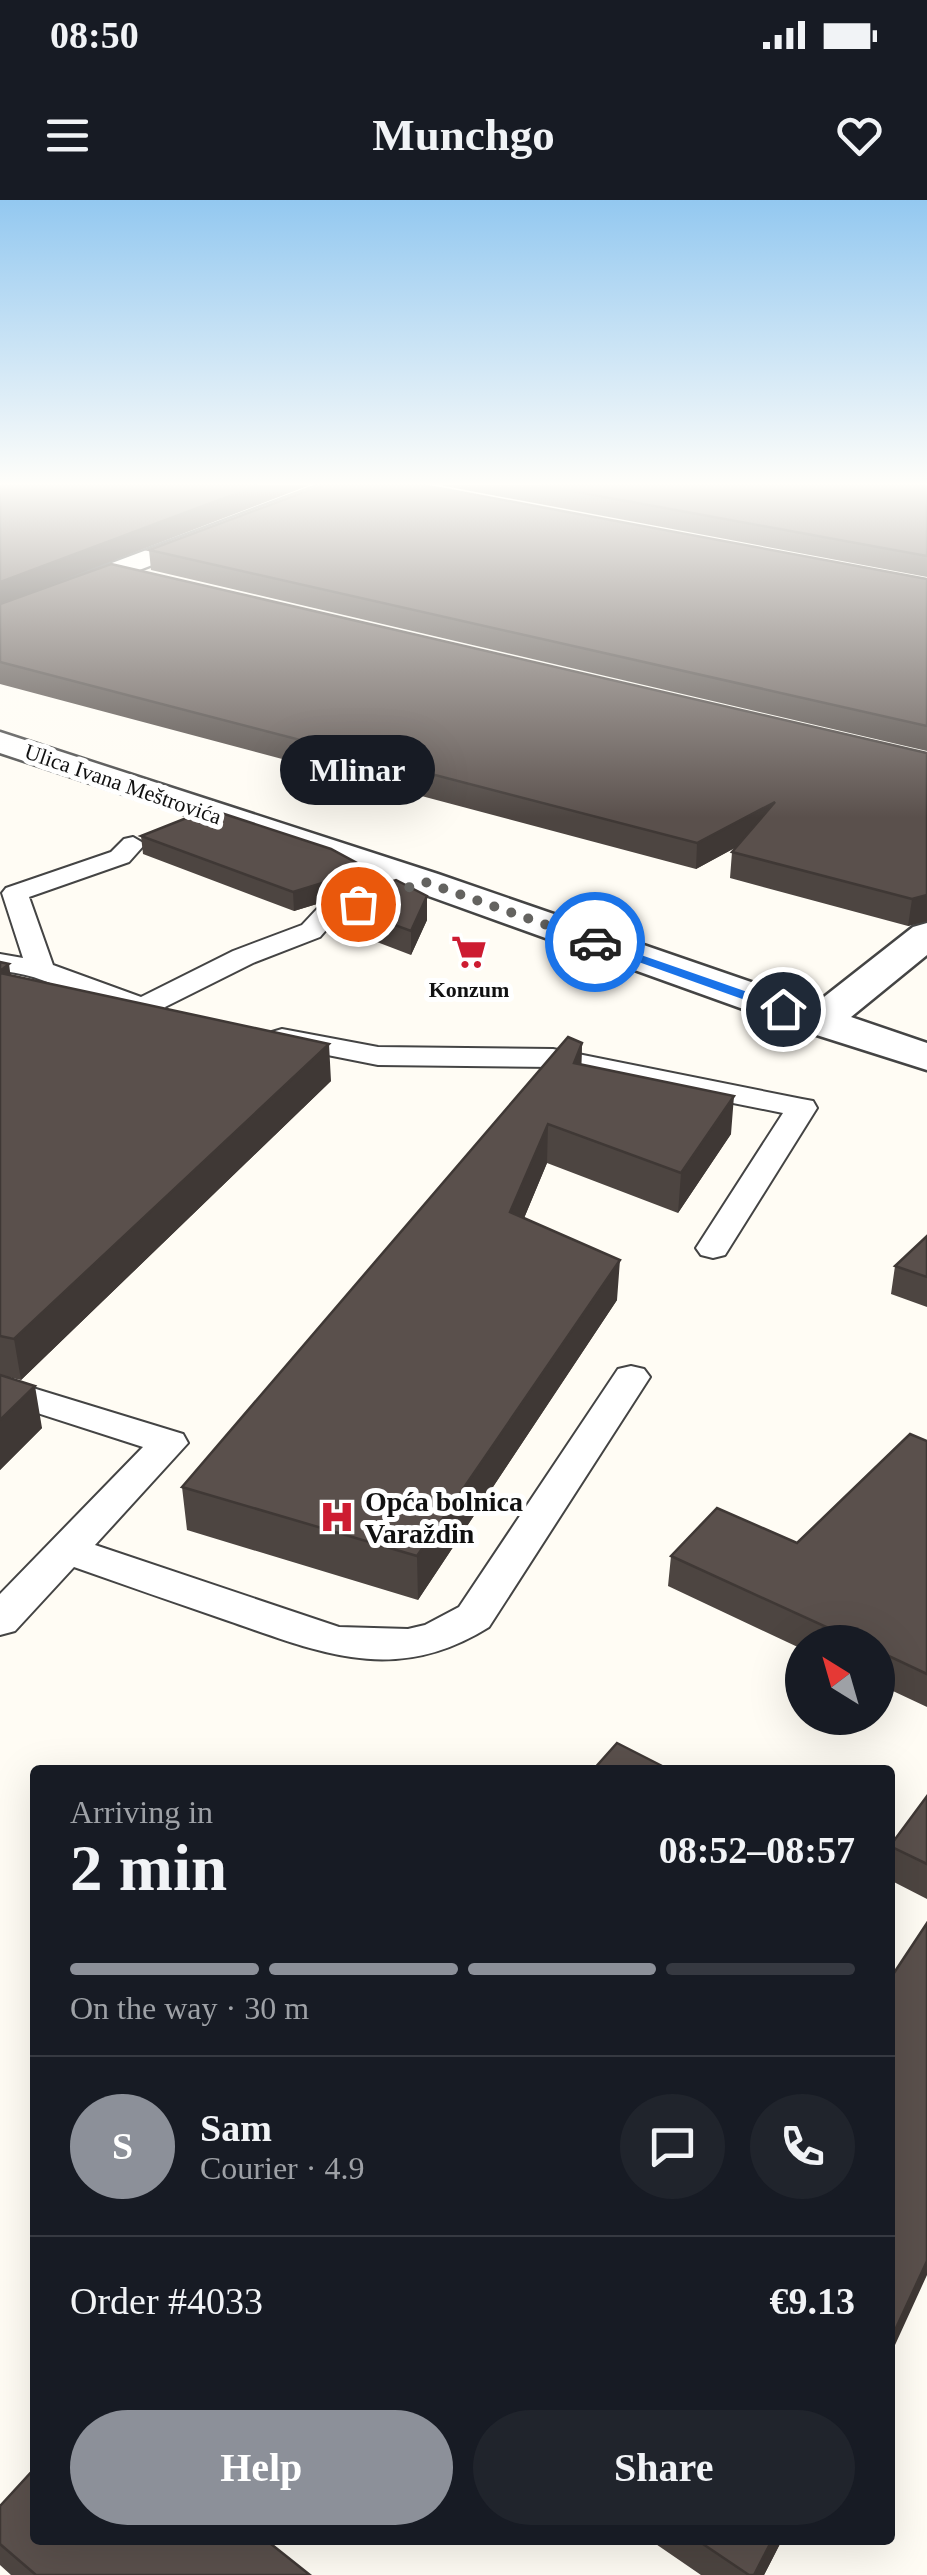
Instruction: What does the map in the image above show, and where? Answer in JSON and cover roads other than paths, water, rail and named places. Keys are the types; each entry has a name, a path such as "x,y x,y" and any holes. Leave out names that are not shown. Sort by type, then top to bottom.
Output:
{"street":[{"path":"0,615 51,596"},
{"name":"Ulica Ivana Meštrovića","path":"0,742 184,824 425,882 927,1057"},
{"path":"819,1022 927,935"}],"lane":[{"path":"41,970 16,893 120,857 133,844 184,824"},
{"path":"140,1009 244,958 311,931 326,915 425,882"},
{"path":"0,962 41,970 140,1009 196,1020"},
{"path":"252,1032 378,1056 553,1058 802,1108 713,1248"},
{"path":"66,1550 336,1642 413,1645 446,1636 474,1617 631,1377"},
{"path":"0,1389 168,1443 0,1620"}],"place":[{"name":"Mlinar","path":"358,904"},
{"name":"Konzum","path":"469,952"},
{"name":"Opća bolnica Varaždin","path":"337,1517"}]}
